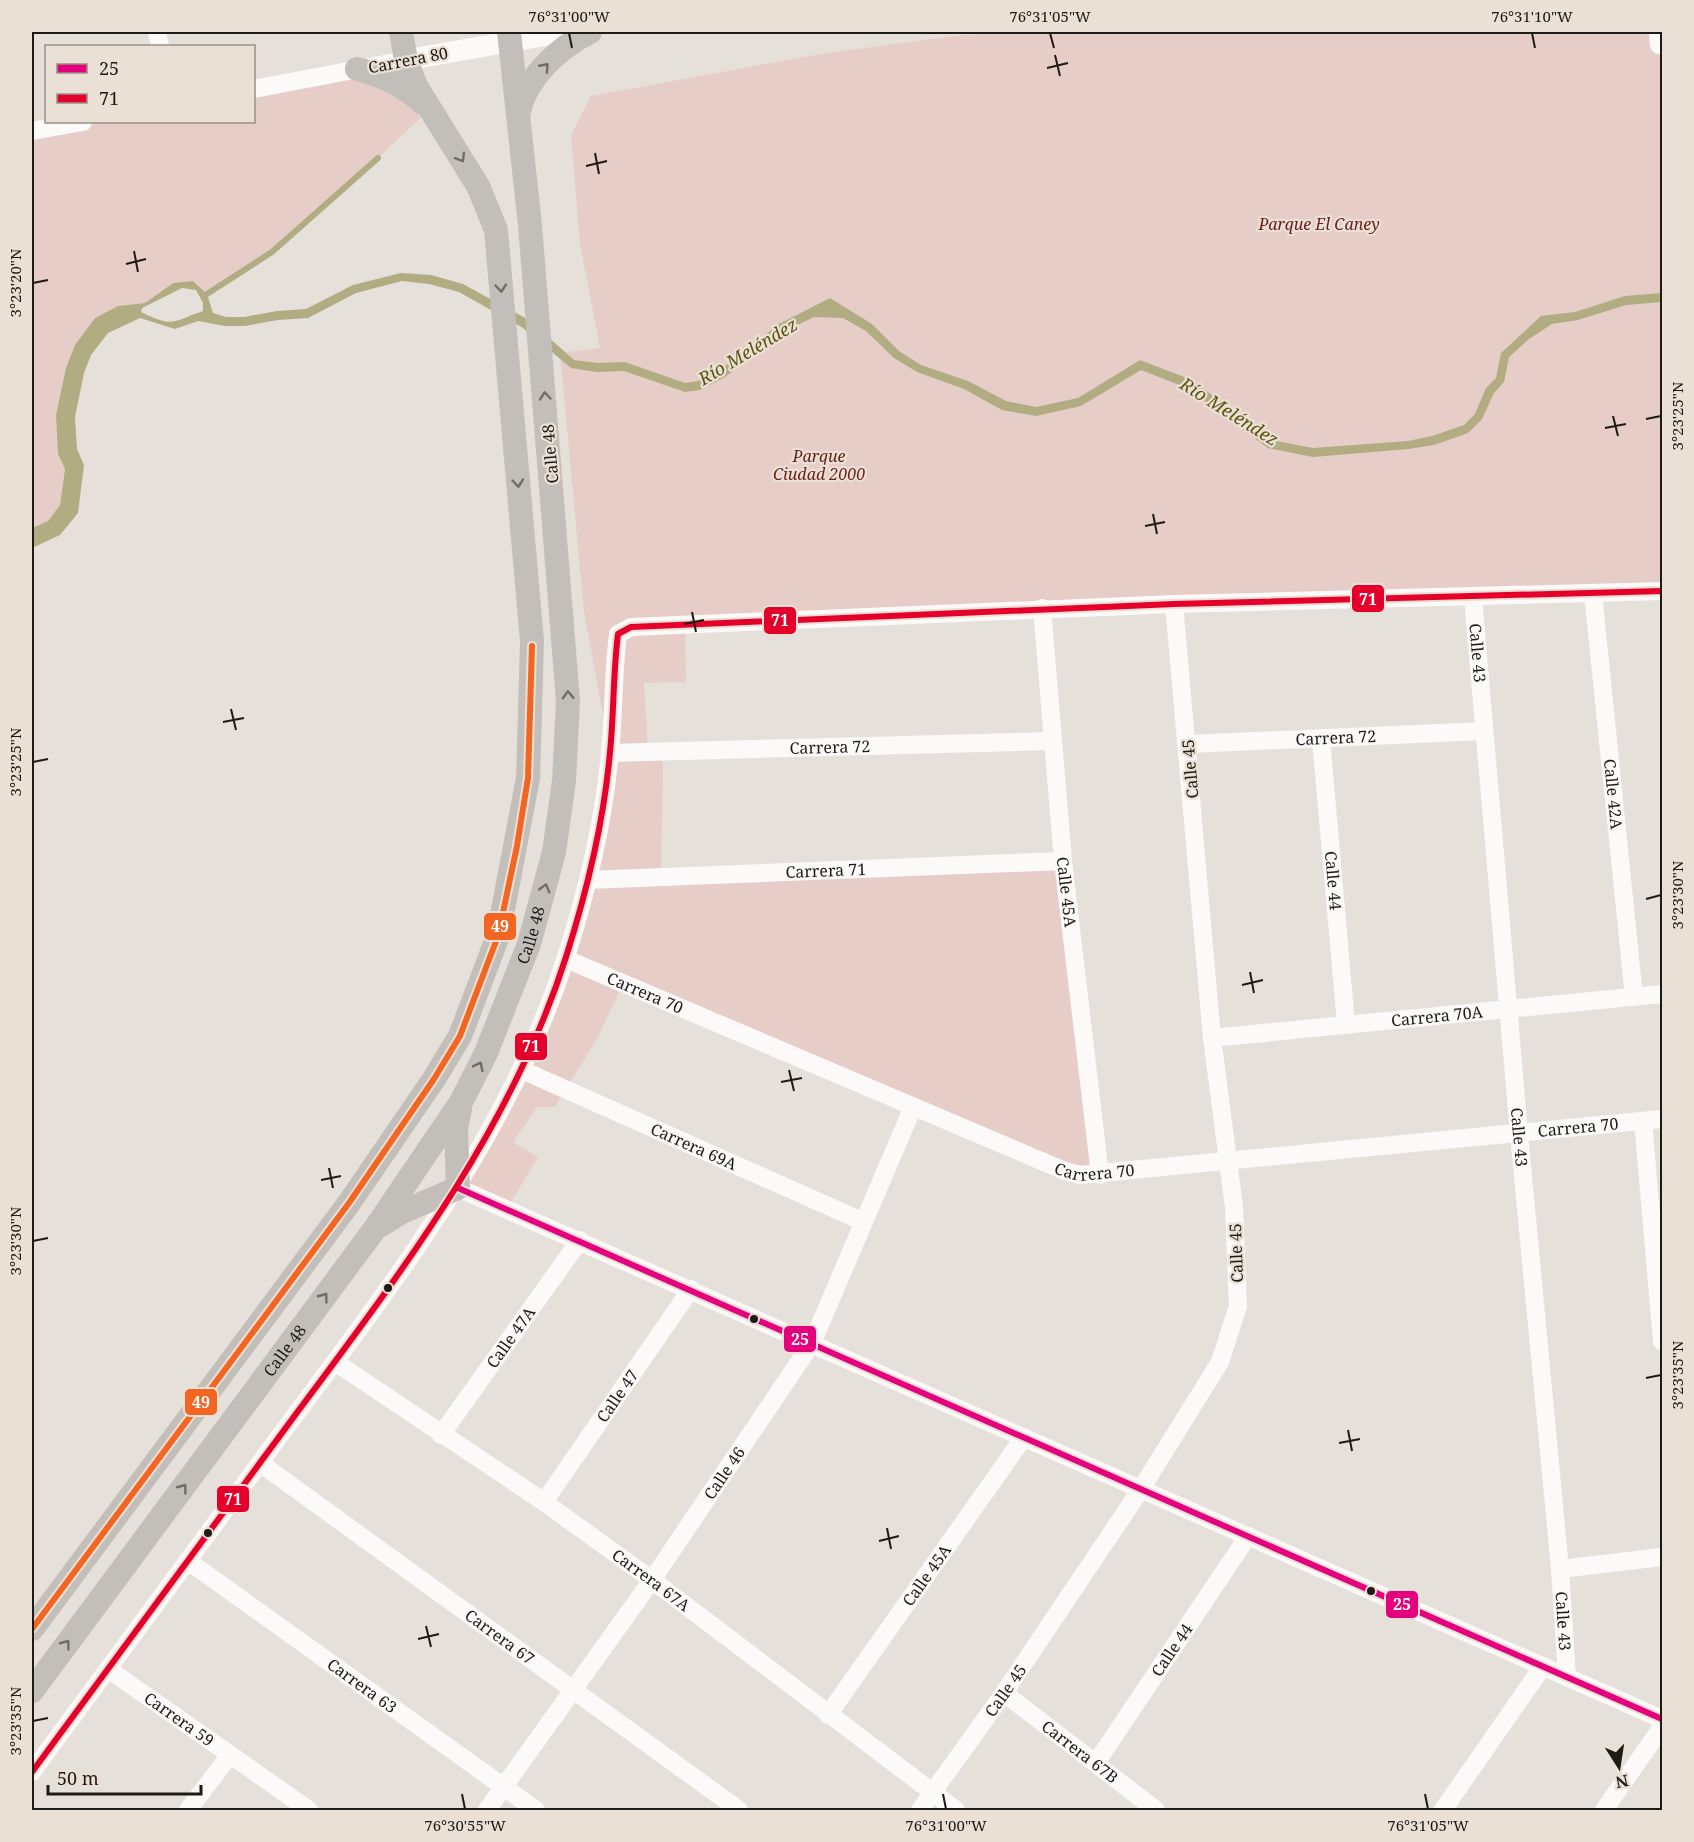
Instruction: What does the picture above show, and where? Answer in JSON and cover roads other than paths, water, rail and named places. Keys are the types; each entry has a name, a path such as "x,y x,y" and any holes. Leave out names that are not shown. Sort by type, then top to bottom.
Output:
{"main road":[{"name":"Calle 48","path":"32,1629 349,1203 434,1079 460,1036 498,936 528,778 532,641 496,230 478,186 416,86 406,60 401,32"},
{"path":"518,116 521,100 542,70 559,52 590,32"},
{"name":"Calle 48","path":"32,1691 374,1230 461,1102 486,1053 530,944 554,852 564,781 568,701 564,624 530,225 510,36"},
{"path":"357,69 379,74 406,88 429,109"},
{"path":"374,1230 400,1213 459,1188 456,1128 461,1102"}],"street":[{"name":"Carrera 80","path":"255,89 406,60 510,36 564,32"},
{"path":"32,131 77,123"},
{"path":"32,1772 335,1362 459,1188 492,1130 522,1070 566,959 588,880 610,753 618,634 631,627 1042,608 1662,591"},
{"path":"1641,592 1662,597"},
{"name":"Calle 42A","path":"1593,593 1634,997"},
{"name":"Calle 43","path":"1473,597 1519,1134 1560,1569 1567,1677"},
{"name":"Calle 45","path":"920,1810 1004,1693 1141,1489 1220,1362 1238,1306 1234,1207 1212,1038 1189,744 1174,604"},
{"name":"Calle 45A","path":"1042,608 1051,741 1100,1174"},
{"name":"Carrera 72","path":"1189,744 1484,731"},
{"name":"Calle 44","path":"1322,739 1346,1024"},
{"name":"Carrera 72","path":"610,753 1051,741"},
{"name":"Carrera 71","path":"588,880 1064,861"},
{"name":"Carrera 70","path":"566,959 1065,1171 1080,1174 1100,1174 1662,1119"},
{"name":"Carrera 70A","path":"1212,1038 1662,994"},
{"name":"Carrera 69A","path":"522,1070 864,1222"},
{"name":"Calle 46","path":"487,1810 652,1580 812,1343 912,1107"},
{"path":"1642,1121 1662,1341"},
{"path":"459,1188 1662,1719"},
{"name":"Calle 47A","path":"441,1435 580,1240"},
{"name":"Calle 47","path":"544,1502 691,1289"},
{"name":"Carrera 67A","path":"335,1362 544,1502 652,1580 956,1810"},
{"name":"Calle 45A","path":"828,1715 1024,1437"},
{"name":"Carrera 67","path":"260,1463 739,1810"},
{"name":"Calle 44","path":"1096,1763 1248,1536"},
{"path":"1560,1569 1662,1557"},
{"name":"Carrera 63","path":"188,1561 536,1810"},
{"name":"Calle 43","path":"1443,1810 1544,1666"},
{"name":"Carrera 59","path":"108,1669 309,1810"},
{"name":"Carrera 67B","path":"1004,1693 1156,1810"},
{"path":"1604,1810 1662,1726"},
{"path":"188,1810 230,1755"}],"water":[{"name":"Río Meléndez","path":"401,273 431,275 463,284 529,320 574,360 597,363 625,362 685,383 698,381 720,370 779,324 830,298 872,324 899,351 921,365 968,381 1006,401 1036,407 1078,398 1140,360 1192,380 1271,440 1313,448 1408,441 1464,425 1475,414 1486,388 1496,378 1501,353 1541,316 1575,312 1625,296 1662,293 1662,302 1626,305 1578,320 1552,324 1529,339 1509,357 1504,382 1494,393 1482,419 1468,433 1434,445 1409,449 1313,457 1268,448 1187,388 1141,370 1081,406 1036,416 1002,410 964,389 917,372 894,358 866,331 843,318 814,317 783,332 725,377 700,390 685,392 624,371 596,372 571,368 523,328 459,292 429,284 402,281 356,293 308,318 245,326 225,326 198,321 175,329 140,318 108,333 91,355 84,373 75,417 77,449 84,465 78,513 60,535 32,548 32,528 48,521 60,505 65,469 58,454 56,415 66,368 75,345 95,318 118,306 145,303 173,283 193,281 207,294 213,313 226,317 306,309 353,285","holes":["182,288 196,290 203,303 203,311 172,322 141,312 142,308"]}],"waterway":[{"path":"207,294 272,252 378,158"}],"park label":[{"name":"Parque El Caney","path":"1319,224"},
{"name":"Parque Ciudad 2000","path":"819,465"}]}
